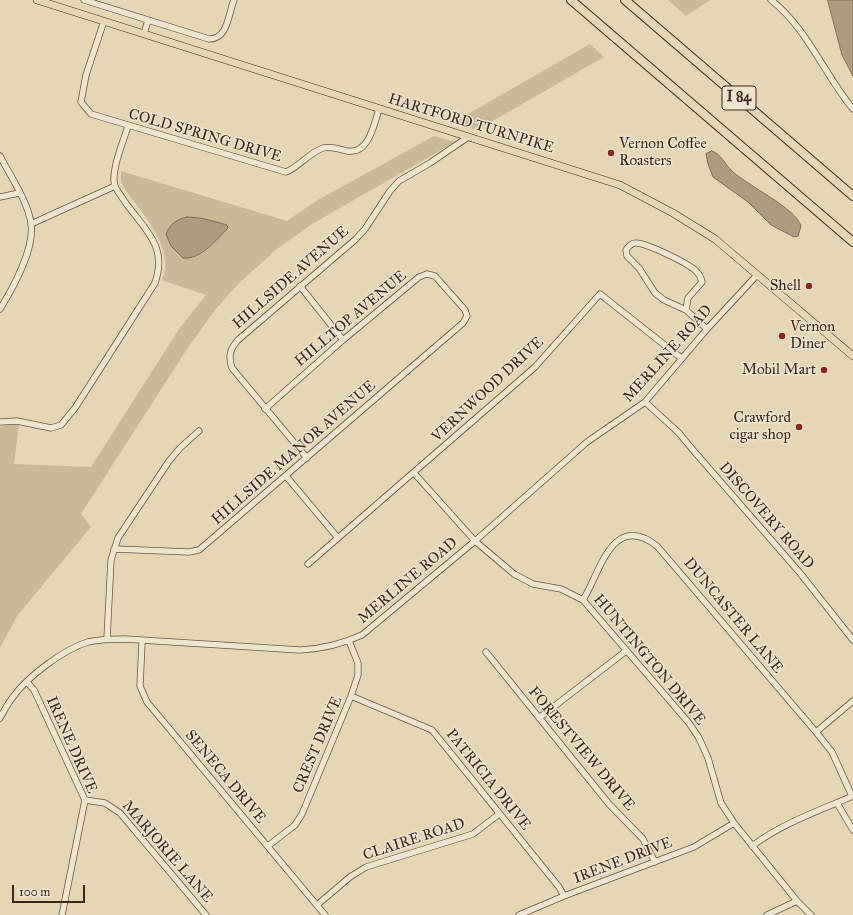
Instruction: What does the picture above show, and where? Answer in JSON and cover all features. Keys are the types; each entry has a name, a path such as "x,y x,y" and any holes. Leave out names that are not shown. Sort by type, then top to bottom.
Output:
{"highway":[{"name":"I 84","path":"571,0 853,242"},
{"name":"I 84","path":"625,0 853,196"}],"main road":[{"name":"HARTFORD TURNPIKE","path":"37,0 468,137 577,170 630,190 706,233 853,356"}],"street":[{"path":"84,0 208,38 216,39 220,37 223,31 234,0"},
{"path":"771,0 782,8 798,28 836,87 853,109"},
{"path":"144,34 148,20"},
{"name":"COLD SPRING DRIVE","path":"104,21 86,75 81,102 90,114 286,172 322,148 333,148 353,152 360,150 365,145 379,108"},
{"path":"0,422 17,421 51,428 61,424 74,408 155,283 160,270 160,257 158,249 115,186 116,165 128,126"},
{"name":"HILLSIDE AVENUE","path":"307,458 232,368 229,361 231,349 238,340 365,230 390,191 399,182 468,137"},
{"path":"0,156 19,193 31,224 28,249 24,262 0,309"},
{"path":"31,224 115,186"},
{"path":"0,197 19,193"},
{"path":"686,310 688,298 702,282 701,276 695,270 678,260 642,243 634,243 629,246 626,250 627,256 639,268 655,293 664,300 686,310 707,329"},
{"name":"HILLTOP AVENUE","path":"265,409 343,340 419,277 427,274 435,276 465,310 467,316"},
{"name":"MERLINE ROAD","path":"0,718 14,695 27,682 58,656 72,648 89,642 106,639 300,650 320,649 349,641 362,635 475,541 587,442 645,402 681,358 757,275"},
{"path":"300,286 343,340"},
{"name":"VERNWOOD DRIVE","path":"308,564 535,368 600,294 681,358"},
{"name":"HILLSIDE MANOR AVENUE","path":"114,549 194,552 307,458 463,323 467,316"},
{"name":"DISCOVERY ROAD","path":"645,402 678,432 800,573 853,640"},
{"path":"106,639 111,560 118,538 169,461 180,448 199,431"},
{"name":"HUNTINGTON DRIVE","path":"414,474 475,541 514,574 533,584 561,589 582,600 689,723 699,738 708,758 720,803 752,846 797,901 811,915"},
{"path":"286,476 338,538"},
{"name":"DUNCASTER LANE","path":"582,600 591,587 608,549 620,540 629,536 638,535 646,537 657,546 832,752 852,796"},
{"name":"CREST DRIVE","path":"268,846 295,825 302,814 351,696 359,671 349,641"},
{"name":"SENECA DRIVE","path":"142,642 140,686 143,696 325,915"},
{"path":"539,718 626,651"},
{"name":"FORESTVIEW DRIVE","path":"486,652 609,804 643,839 656,862"},
{"name":"IRENE DRIVE","path":"27,682 34,690 85,800 62,915"},
{"name":"PATRICIA DRIVE","path":"351,696 432,730 559,887 564,896"},
{"path":"816,732 853,701"},
{"path":"752,846 767,835 792,822 852,796"},
{"name":"MARJORIE LANE","path":"85,800 105,803 120,813 206,915"},
{"path":"837,803 853,830"},
{"name":"CLAIRE ROAD","path":"317,904 350,877 366,867 473,834 499,814"},
{"name":"IRENE DRIVE","path":"518,915 694,847 734,823"},
{"path":"766,915 797,901"}],"shaded area":[{"path":"668,0 710,0 686,16"},
{"path":"828,0 853,0 853,76 842,55"},
{"path":"590,44 604,57 477,130 454,122"},
{"path":"434,136 455,142 312,224 277,249 239,283 215,310 187,349 81,514 91,527 17,616 0,648 0,427 10,424 19,425 14,464 91,467 179,329 206,295 162,280 165,268 161,244 148,220 124,188 121,181 121,171 287,221 316,201"},
{"path":"712,151 718,154 738,176 781,204 790,212 801,226 798,236 794,237 771,225 748,202 713,177 706,154"},
{"path":"187,217 227,225 228,228 214,243 196,256 183,258 171,246 166,234 174,222"}],"place":[{"name":"Vernon Coffee Roasters","path":"611,153"},
{"name":"Shell","path":"809,286"},
{"name":"Vernon Diner","path":"782,336"},
{"name":"Mobil Mart","path":"824,370"},
{"name":"Crawford cigar shop","path":"799,427"}]}
